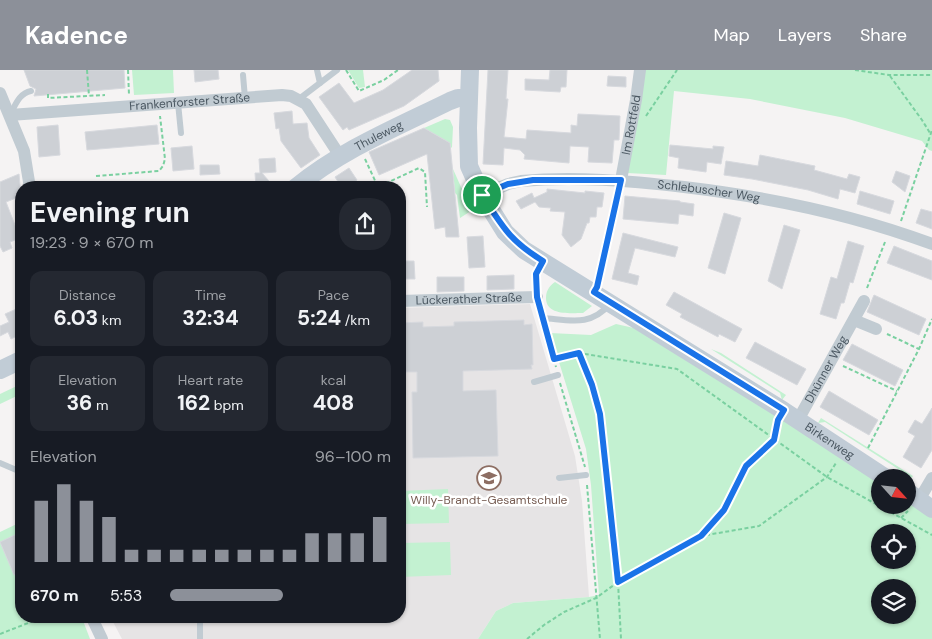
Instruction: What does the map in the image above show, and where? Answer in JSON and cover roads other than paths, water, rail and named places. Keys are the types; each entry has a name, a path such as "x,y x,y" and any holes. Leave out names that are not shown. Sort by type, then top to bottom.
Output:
{"street":[{"name":"Birkenweg","path":"470,70 468,157 472,177 512,239 524,250 791,415 873,469"},
{"name":"Im Rottfeld","path":"621,180 640,70"},
{"path":"0,92 24,151 29,181"},
{"name":"Frankenforster Straße","path":"10,115 282,95 299,99"},
{"name":"Thuleweg","path":"304,181 316,171 358,146 450,101 458,98 468,98"},
{"path":"299,99 311,111 340,156"},
{"name":"Schlebuscher Weg","path":"482,195 508,184 521,181 621,180 744,195 805,207 893,231 932,244"},
{"name":"Lückerather Straße","path":"406,301 537,297"},
{"name":"Dhünner Weg","path":"791,415 832,360 864,300"},
{"path":"854,320 876,329"},
{"path":"0,370 15,363"},
{"path":"919,501 932,478"},
{"path":"94,623 102,639"}],"lane":[{"path":"317,70 320,83"},
{"path":"299,99 337,70"},
{"path":"243,75 245,98"},
{"path":"10,115 20,96 25,92 31,91"},
{"path":"178,103 181,133"},
{"path":"608,236 621,180"},
{"path":"543,261 536,274 537,297 543,318 585,321 596,316 611,303"},
{"path":"594,292 597,287 602,261"},
{"path":"534,382 558,375"},
{"path":"0,464 15,470"},
{"path":"559,478 586,475"},
{"path":"200,623 200,639"}],"place":[{"name":"Willy-Brandt-Gesamtschule","path":"489,478"}]}
